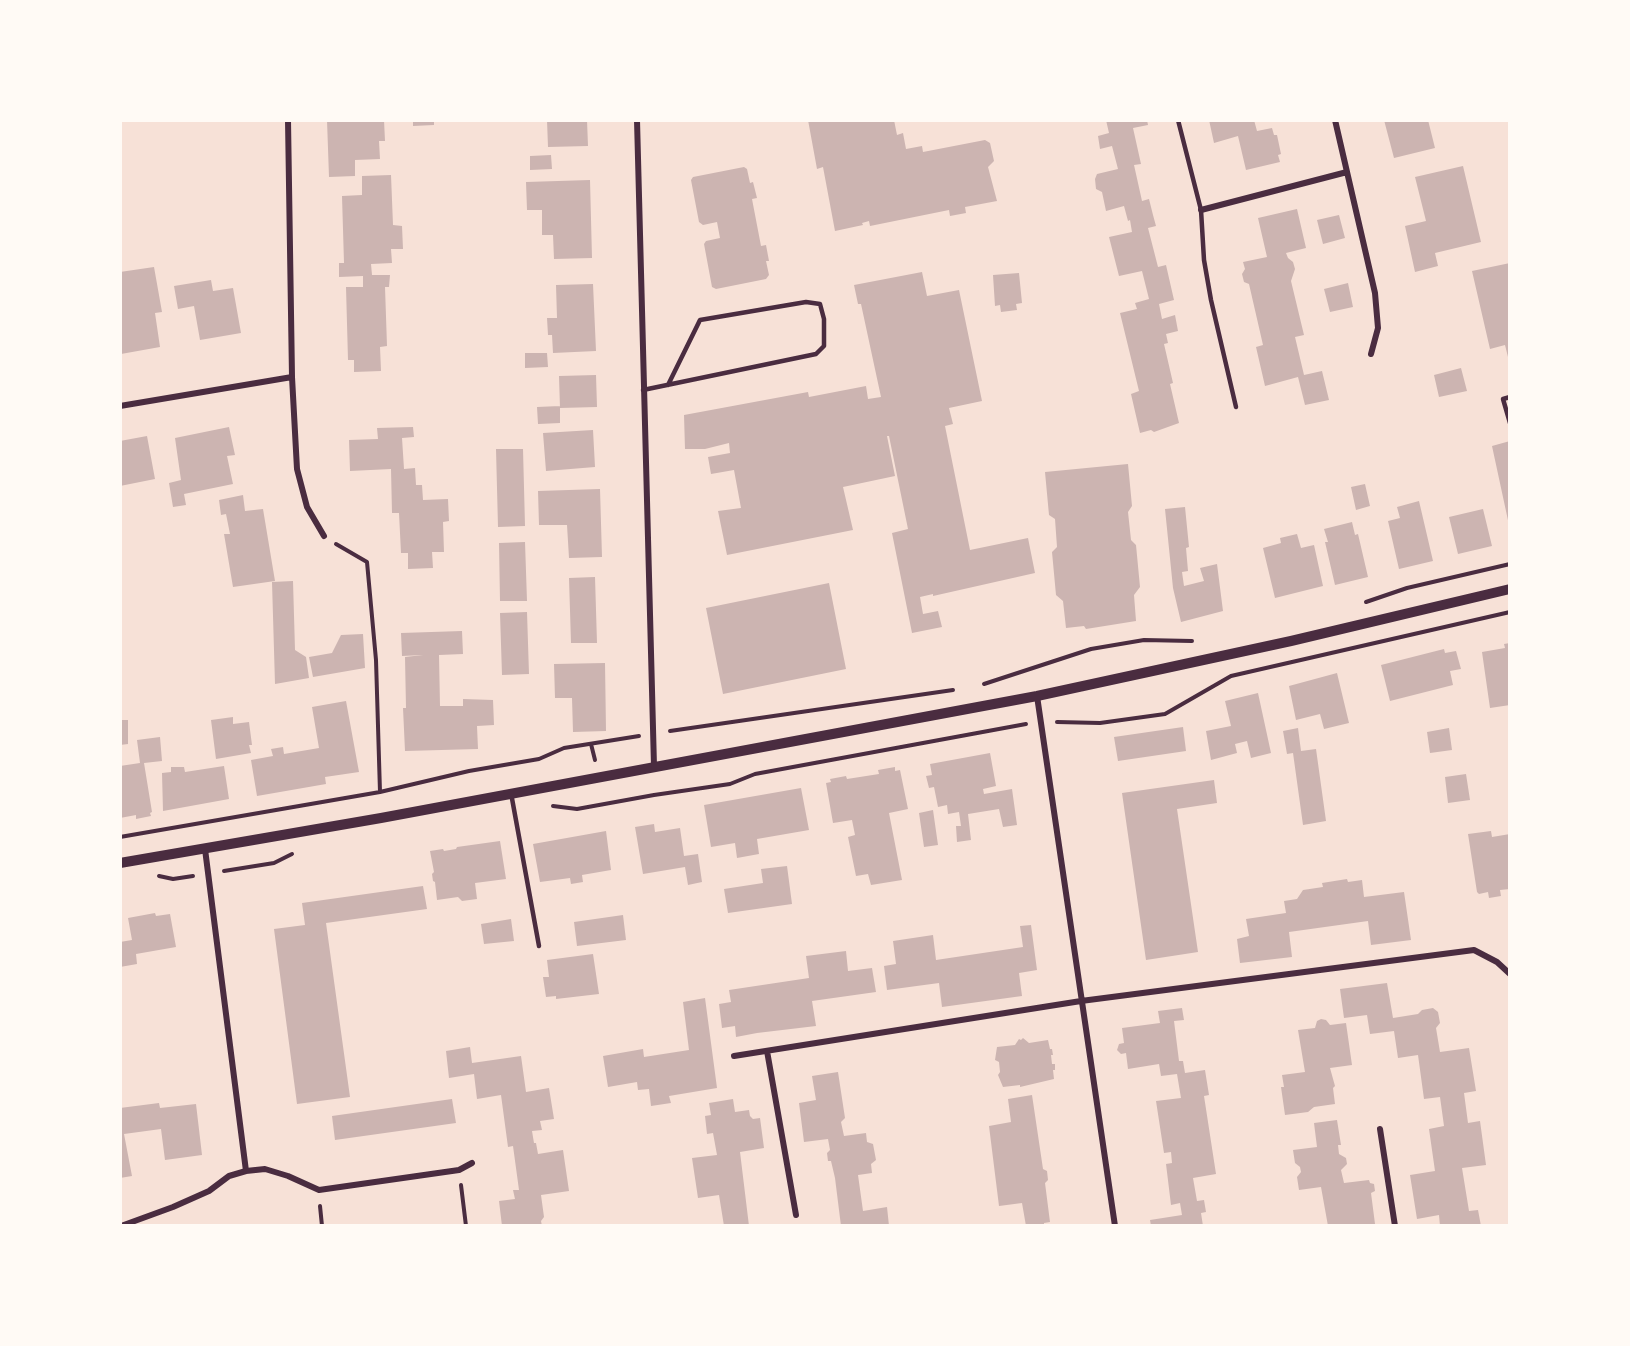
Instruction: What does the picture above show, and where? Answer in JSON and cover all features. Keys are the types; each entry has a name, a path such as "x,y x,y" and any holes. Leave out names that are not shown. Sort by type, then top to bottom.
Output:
{"street":[{"path":"288,120 292,377 297,469 307,507 324,536"},
{"path":"637,120 654,766"},
{"path":"1335,120 1375,293 1378,328 1371,354"},
{"path":"1201,210 1347,172"},
{"path":"120,406 292,377"},
{"path":"120,863 1037,696 1291,641 1510,589"},
{"path":"1037,696 1115,1226"},
{"path":"205,849 246,1171"},
{"path":"734,1056 1082,1001 1474,950 1497,962 1510,975"},
{"path":"767,1051 796,1215"},
{"path":"1380,1129 1395,1226"},
{"path":"121,1226 173,1208 209,1191 229,1176 246,1171 265,1169 288,1176 319,1190 459,1170 472,1163"}],"lane":[{"path":"1178,120 1201,210 1204,260 1236,407"},
{"path":"643,390 668,385 816,354 824,346 824,319 820,304 806,302 700,320 668,385"},
{"path":"1510,397 1503,399 1510,423"},
{"path":"511,793 539,946"}],"path":[{"path":"324,536 367,562 376,660 380,792"},
{"path":"1365,602 1407,588 1510,564"},
{"path":"515,813 553,806 577,809 730,784 755,774 1041,722 1100,723 1165,714 1231,676 1510,612"},
{"path":"977,687 1091,650 1144,640 1201,641"},
{"path":"120,837 380,792 469,771 539,759 564,748 954,690"},
{"path":"156,876 173,879 209,874 274,863 293,854"},
{"path":"459,1170 466,1226"}],"building":[{"path":"327,120 384,120 385,141 379,141 380,159 355,160 355,176 329,177"},
{"path":"413,120 434,120 434,125 413,126"},
{"path":"547,120 587,120 588,146 548,147"},
{"path":"808,120 894,120 897,135 903,133 906,149 922,146 923,152 985,140 990,143 994,161 988,167 997,201 965,207 966,213 950,216 949,210 870,226 869,221 862,223 863,225 835,231 823,167 817,169"},
{"path":"1106,120 1147,120 1148,125 1133,128 1141,164 1134,165 1142,201 1149,199 1156,226 1148,228 1158,267 1166,265 1174,300 1159,304 1162,319 1175,315 1178,331 1166,334 1168,343 1164,344 1179,423 1154,432 1151,430 1140,433 1131,394 1139,391 1120,313 1137,309 1135,303 1149,299 1142,271 1119,276 1109,237 1132,232 1124,206 1106,211 1102,192 1096,189 1097,174 1118,169 1112,146 1100,149 1098,136 1109,133"},
{"path":"1209,120 1254,120 1257,131 1272,128 1274,135 1277,135 1281,154 1278,155 1280,162 1246,170 1238,136 1214,143"},
{"path":"1384,120 1428,120 1435,148 1394,158"},
{"path":"551,155 552,169 530,170 530,156"},
{"path":"1463,166 1481,242 1435,253 1438,266 1415,272 1405,226 1426,221 1415,177"},
{"path":"744,167 747,169 750,183 753,182 757,198 752,199 761,246 766,245 769,275 766,279 716,289 712,287 704,244 706,241 720,238 717,222 703,225 699,222 691,180 693,177"},
{"path":"391,175 393,225 402,226 403,249 391,249 392,263 371,264 372,275 390,275 389,287 385,287 387,346 380,347 381,371 354,372 354,360 348,360 346,287 363,287 363,276 339,277 339,263 344,263 342,196 362,195 362,176"},
{"path":"590,180 592,258 554,259 553,235 542,235 542,210 527,210 526,182"},
{"path":"1297,209 1306,248 1286,253 1295,269 1291,281 1304,335 1295,337 1304,375 1322,371 1329,400 1305,405 1298,377 1265,386 1256,347 1263,345 1249,284 1244,282 1242,274 1245,269 1243,262 1267,257 1258,218"},
{"path":"1339,215 1345,238 1323,244 1317,220"},
{"path":"1510,263 1510,357 1508,357 1505,345 1490,349 1472,271"},
{"path":"154,267 162,312 155,313 160,347 121,354 120,272"},
{"path":"922,272 927,296 959,290 982,401 949,408 953,424 945,426 970,550 1028,538 1035,573 920,597 923,614 938,611 942,627 912,633 892,533 908,529 889,436 887,436 895,476 843,487 853,530 727,555 718,511 741,508 734,470 711,474 708,457 730,453 729,443 705,449 685,449 684,415 808,392 809,397 866,386 868,399 881,397 861,304 858,304 854,285"},
{"path":"1019,273 1022,303 1016,304 1017,310 1001,312 1000,305 995,306 993,275"},
{"path":"211,280 213,291 233,288 241,333 200,340 194,306 178,309 174,286"},
{"path":"1348,283 1353,307 1330,312 1324,289"},
{"path":"593,284 596,351 553,353 552,335 548,335 547,318 557,318 556,285"},
{"path":"525,353 547,353 548,367 525,368"},
{"path":"1461,368 1467,391 1439,397 1434,375"},
{"path":"596,375 597,407 560,408 559,376"},
{"path":"560,406 560,423 538,424 537,407"},
{"path":"229,427 235,455 227,456 233,484 184,494 186,505 173,507 169,483 181,480 175,438"},
{"path":"413,427 414,437 402,438 404,469 415,468 416,485 422,485 423,500 448,499 449,521 443,522 444,552 432,552 433,568 408,569 408,553 401,553 399,513 392,513 391,469 350,471 349,440 378,439 377,428"},
{"path":"593,430 595,467 546,471 543,433"},
{"path":"147,436 155,479 120,486 120,441"},
{"path":"1510,441 1510,525 1509,525 1492,446"},
{"path":"496,449 523,449 525,526 498,527"},
{"path":"1128,464 1132,506 1128,512 1131,540 1136,545 1140,587 1134,595 1136,621 1086,629 1084,626 1066,628 1063,601 1056,595 1052,552 1057,547 1055,519 1049,515 1045,472"},
{"path":"1365,484 1370,506 1356,510 1351,487"},
{"path":"600,489 602,557 569,558 567,525 539,525 538,491"},
{"path":"243,495 245,511 263,509 275,581 233,587 224,534 230,534 226,514 221,515 219,500"},
{"path":"1419,501 1433,561 1399,569 1388,521 1400,518 1397,507"},
{"path":"1185,507 1189,547 1186,548 1188,571 1182,572 1184,586 1204,581 1200,568 1217,564 1223,611 1181,622 1173,588 1165,509"},
{"path":"1483,509 1492,546 1458,554 1449,517"},
{"path":"1352,522 1355,535 1358,534 1368,577 1335,585 1324,529"},
{"path":"1297,534 1301,548 1314,545 1323,586 1275,598 1263,548 1281,543 1280,538"},
{"path":"525,542 527,601 500,601 499,543"},
{"path":"595,577 597,643 571,643 569,578"},
{"path":"293,581 295,650 306,657 309,678 275,684 272,582"},
{"path":"829,583 846,669 723,694 706,608"},
{"path":"527,612 529,674 502,675 500,613"},
{"path":"462,631 463,654 439,655 440,706 463,706 463,699 493,700 494,725 477,726 478,749 405,751 403,708 406,708 405,657 423,655 402,656 401,633"},
{"path":"363,634 365,668 313,677 309,657 332,653 341,635"},
{"path":"1510,643 1510,705 1490,708 1482,652 1505,648 1504,644"},
{"path":"1444,649 1445,653 1456,651 1461,669 1450,671 1453,685 1390,701 1381,665"},
{"path":"605,663 606,731 573,732 572,698 555,698 554,664"},
{"path":"1337,673 1349,723 1324,729 1320,714 1296,720 1289,686"},
{"path":"1258,693 1271,753 1251,758 1247,741 1235,744 1237,753 1211,760 1206,731 1231,726 1225,701"},
{"path":"346,701 359,772 325,777 326,784 257,796 251,760 273,756 271,749 283,747 284,754 319,748 312,707"},
{"path":"233,717 233,724 249,722 251,753 216,759 211,720"},
{"path":"120,720 128,720 128,744 120,745"},
{"path":"1183,727 1186,751 1118,761 1114,737"},
{"path":"1298,728 1301,751 1316,749 1326,821 1303,825 1293,753 1287,754 1283,731"},
{"path":"1449,728 1452,750 1430,753 1427,732"},
{"path":"160,737 162,761 144,763 151,816 136,819 136,815 120,818 120,766 140,763 137,740"},
{"path":"990,753 996,786 983,789 984,794 1012,789 1017,825 1003,827 999,809 968,814 971,840 957,842 956,826 961,826 959,812 948,814 947,805 938,807 934,787 929,788 926,776 932,775 930,764"},
{"path":"224,766 229,799 163,811 162,773 171,772 171,767 184,767 185,772"},
{"path":"895,767 895,771 900,770 908,809 889,813 902,880 871,885 868,874 856,876 848,837 855,835 852,820 833,823 826,783 831,782 830,779 846,776 847,779 879,774 878,770"},
{"path":"1466,774 1470,800 1448,803 1445,777"},
{"path":"1214,780 1217,803 1177,809 1198,952 1146,960 1122,793"},
{"path":"801,788 809,830 757,839 759,854 737,858 735,843 711,847 704,805"},
{"path":"933,810 938,845 924,847 919,813"},
{"path":"654,824 655,832 680,828 684,856 698,854 702,882 688,885 685,867 643,874 635,827"},
{"path":"606,831 611,870 582,875 583,882 571,884 570,878 540,882 533,844"},
{"path":"1491,831 1492,837 1510,834 1510,889 1500,890 1501,896 1489,898 1488,892 1479,894 1477,892 1468,834"},
{"path":"500,841 506,879 475,883 477,899 462,901 458,897 437,900 430,851 443,849 444,851"},
{"path":"787,866 792,904 728,913 724,889 763,883 761,869"},
{"path":"1347,879 1348,882 1362,880 1364,897 1404,892 1411,940 1371,945 1368,921 1289,932 1292,957 1240,963 1237,939 1249,936 1246,919 1286,913 1284,901 1297,899 1303,890 1323,887 1322,883"},
{"path":"423,886 427,909 326,923 350,1097 297,1104 274,929 305,925 302,903"},
{"path":"155,913 156,916 170,914 176,947 136,954 137,964 120,967 120,942 132,940 128,918"},
{"path":"623,915 626,940 577,946 574,922"},
{"path":"511,919 514,941 484,944 481,924"},
{"path":"1031,925 1037,970 1019,973 1022,996 942,1007 939,983 887,990 884,966 896,964 893,941 933,935 936,960 1023,947 1020,926"},
{"path":"846,951 848,971 872,968 876,992 812,1001 816,1026 736,1037 735,1026 722,1028 719,1004 731,1002 729,990 809,978 806,956"},
{"path":"593,954 599,994 556,999 556,996 546,997 543,977 549,977 547,960"},
{"path":"1387,983 1393,1018 1418,1014 1422,1010 1433,1008 1438,1012 1440,1023 1436,1028 1440,1052 1469,1048 1476,1091 1464,1093 1468,1123 1480,1121 1486,1165 1462,1168 1469,1211 1478,1210 1481,1226 1440,1226 1439,1215 1417,1219 1410,1175 1435,1171 1429,1129 1444,1126 1440,1097 1424,1099 1418,1055 1398,1058 1394,1031 1370,1034 1367,1015 1344,1018 1340,989"},
{"path":"705,998 717,1088 669,1096 671,1103 651,1106 649,1089 638,1090 637,1082 608,1087 603,1056 643,1049 644,1057 689,1050 683,1002"},
{"path":"1182,1008 1184,1020 1174,1021 1179,1061 1183,1061 1185,1073 1205,1070 1209,1095 1204,1096 1216,1174 1193,1178 1197,1201 1204,1200 1206,1212 1201,1213 1203,1226 1151,1226 1150,1220 1182,1215 1180,1203 1171,1205 1166,1164 1172,1163 1171,1152 1164,1153 1156,1101 1181,1098 1177,1074 1161,1076 1159,1064 1128,1069 1126,1053 1121,1054 1117,1050 1119,1044 1124,1043 1122,1028 1160,1023 1158,1011"},
{"path":"1326,1020 1330,1025 1346,1023 1352,1065 1330,1068 1335,1086 1333,1088 1335,1104 1314,1107 1308,1112 1285,1115 1281,1087 1284,1087 1282,1075 1305,1072 1298,1030 1315,1028 1317,1021"},
{"path":"1023,1038 1029,1043 1048,1040 1053,1055 1051,1055 1052,1064 1055,1064 1054,1079 1020,1087 1020,1085 1003,1087 998,1075 999,1062 995,1060 997,1047 1015,1045 1019,1039"},
{"path":"470,1047 472,1063 521,1056 526,1092 549,1088 554,1119 540,1121 542,1130 532,1131 534,1143 536,1143 538,1154 563,1150 569,1191 541,1195 544,1217 541,1221 542,1226 502,1226 499,1201 515,1199 513,1190 519,1190 513,1146 508,1147 501,1095 477,1099 474,1074 449,1078 446,1051"},
{"path":"838,1072 845,1118 841,1122 844,1136 866,1133 867,1142 873,1144 876,1160 871,1164 872,1173 858,1175 863,1211 887,1207 889,1226 841,1226 835,1178 831,1161 828,1161 827,1153 830,1150 828,1139 804,1142 799,1103 816,1100 812,1076"},
{"path":"1032,1095 1043,1169 1047,1171 1048,1180 1045,1183 1050,1222 1044,1223 1044,1226 1026,1226 1022,1203 999,1206 989,1126 1011,1122 1008,1099"},
{"path":"452,1099 456,1123 335,1140 332,1116"},
{"path":"733,1099 735,1112 749,1110 753,1119 760,1118 764,1148 740,1152 749,1226 724,1226 719,1195 698,1198 692,1158 717,1155 713,1133 707,1134 705,1116 711,1115 709,1103"},
{"path":"159,1103 160,1108 196,1104 202,1155 165,1160 161,1129 124,1134 132,1176 120,1178 120,1108"},
{"path":"1337,1120 1341,1145 1338,1145 1339,1154 1346,1158 1347,1164 1341,1170 1344,1183 1369,1180 1374,1184 1375,1191 1371,1193 1375,1224 1328,1226 1321,1187 1299,1190 1297,1177 1301,1172 1300,1167 1295,1163 1293,1150 1317,1147 1314,1123"}]}
